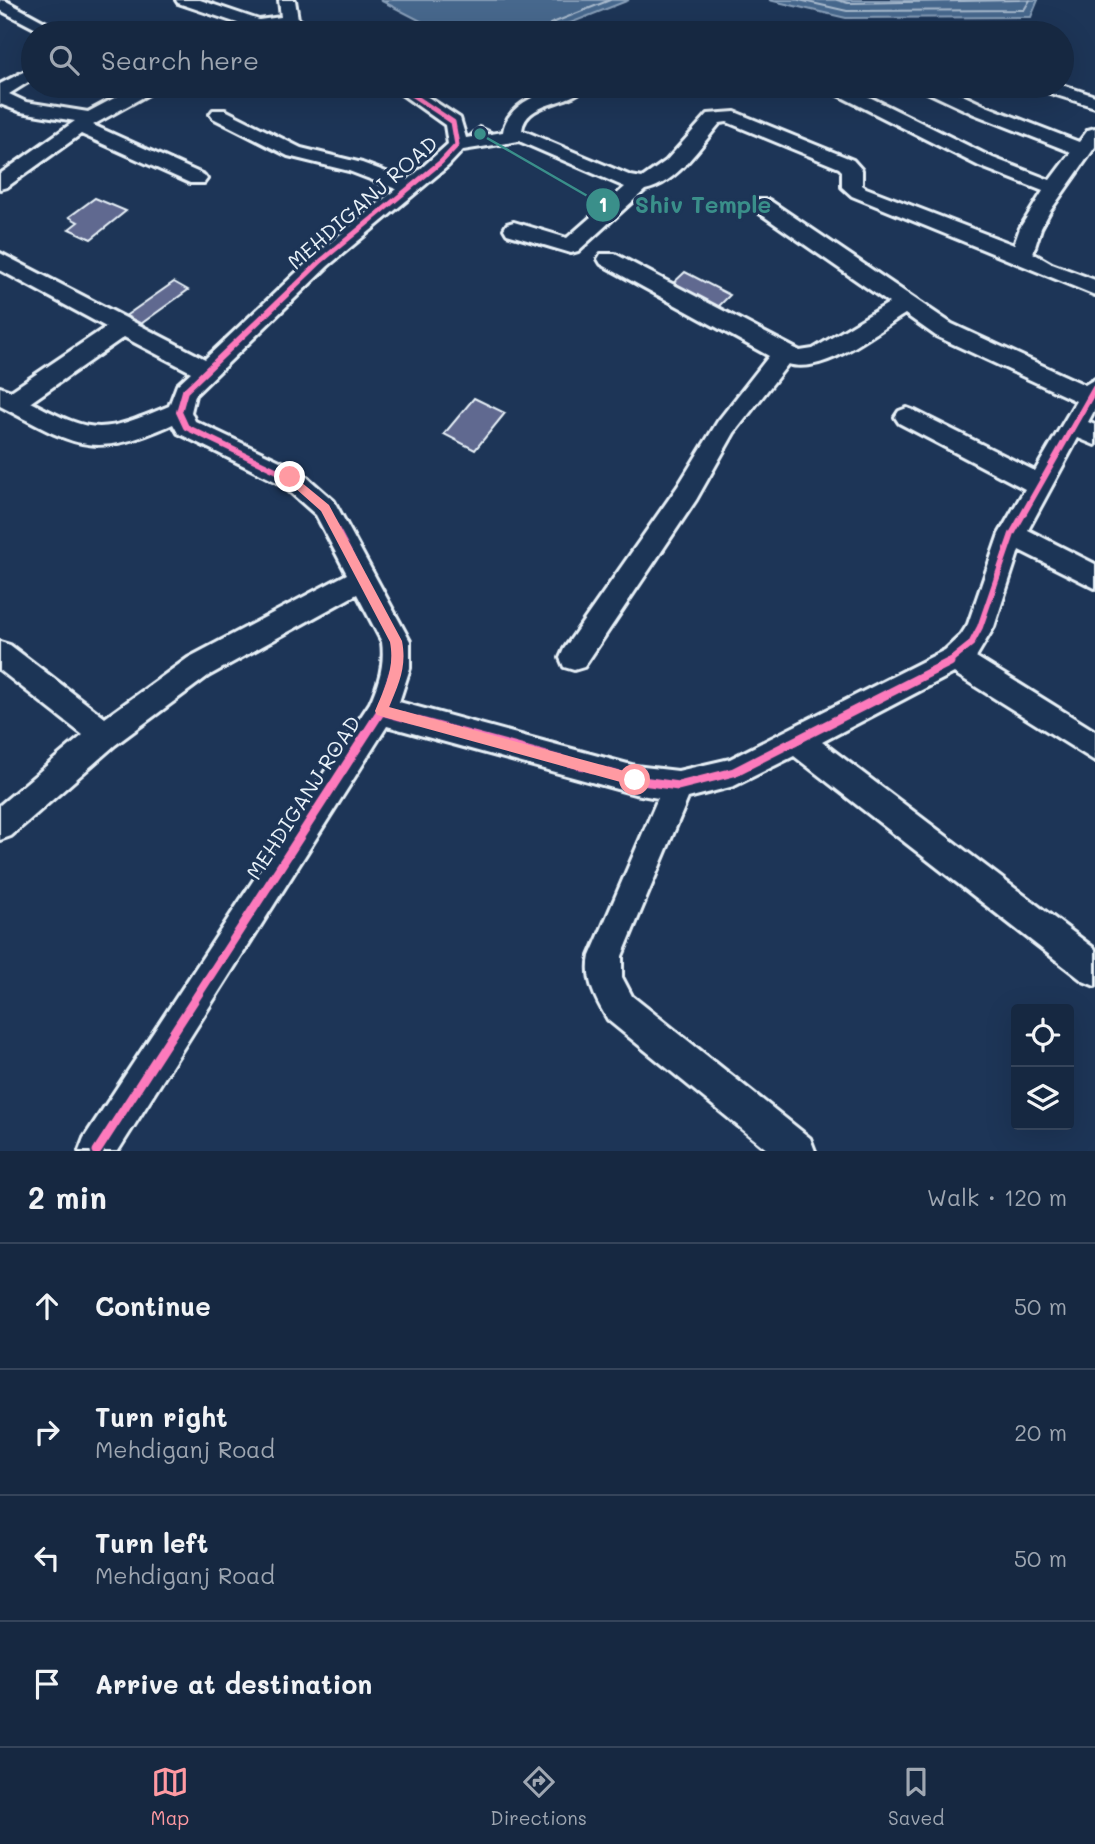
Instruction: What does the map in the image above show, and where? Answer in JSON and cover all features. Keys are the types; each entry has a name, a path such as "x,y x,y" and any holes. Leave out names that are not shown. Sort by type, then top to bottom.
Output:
{"street":[{"path":"184,0 237,21"},
{"path":"287,0 290,21"},
{"path":"0,4 33,21"},
{"path":"21,80 0,94 30,109 85,122 197,179"},
{"path":"1074,95 1095,102"},
{"path":"0,183 85,122 128,98"},
{"name":"MEHDIGANJ ROAD","path":"97,1151 381,711 396,675 399,658 396,641 325,508 290,477 186,427 179,412 185,391 321,261 441,162 457,145 453,122 416,98"},
{"path":"512,135 514,122 530,105 538,100 552,98"},
{"path":"858,98 986,162 1055,189"},
{"path":"955,98 981,110 1089,142 1055,189 1022,243 1022,256"},
{"path":"219,114 295,152 355,167 409,187"},
{"path":"457,145 487,142 512,135 530,138 626,181 650,183 673,164 714,118 729,116 846,164 852,170 852,187 859,192 1022,256 1045,269 1095,288"},
{"path":"514,229 571,246 640,184"},
{"path":"381,711 635,780 678,786 734,772 956,659 971,644 980,626 1012,534 1039,485 1084,431 1092,392 944,330 762,205"},
{"path":"608,259 783,354 800,359 818,356 904,304"},
{"path":"0,260 32,280 207,370"},
{"path":"7,399 124,326"},
{"path":"574,658 687,493 726,427 783,354"},
{"path":"7,399 72,431 96,437 117,436 179,412"},
{"path":"907,417 1039,485"},
{"path":"1012,534 1095,578"},
{"path":"0,825 105,735 198,667 361,579"},
{"path":"0,654 105,735"},
{"path":"956,659 1095,747"},
{"path":"797,741 1095,969"},
{"path":"678,786 606,956 603,970 605,984 620,1008 797,1151"}],"water":[{"path":"380,0 629,0 576,21 421,21"},
{"path":"769,0 1038,0 1031,17 846,18"}],"building":[{"path":"480,126 491,131 486,138 468,136"},
{"path":"95,198 126,211 91,239 69,229 78,222 69,217"},
{"path":"685,272 730,295 714,311 669,287"},
{"path":"174,282 188,290 138,326 124,317"},
{"path":"474,398 505,413 475,450 444,434"}],"cycle path":[{"path":"97,1151 381,711 394,677 396,641 325,508 290,477 186,427 179,412 185,391 321,261 441,162 457,145 453,122 417,98"},
{"path":"381,711 635,780 678,786 734,772 955,659 971,644 980,627 1012,534 1095,388"}],"place":[{"name":"Shiv Temple","path":"480,134"}],"route":[{"path":"290,477 325,508 396,641 399,658 396,675 381,711 635,780"}]}
